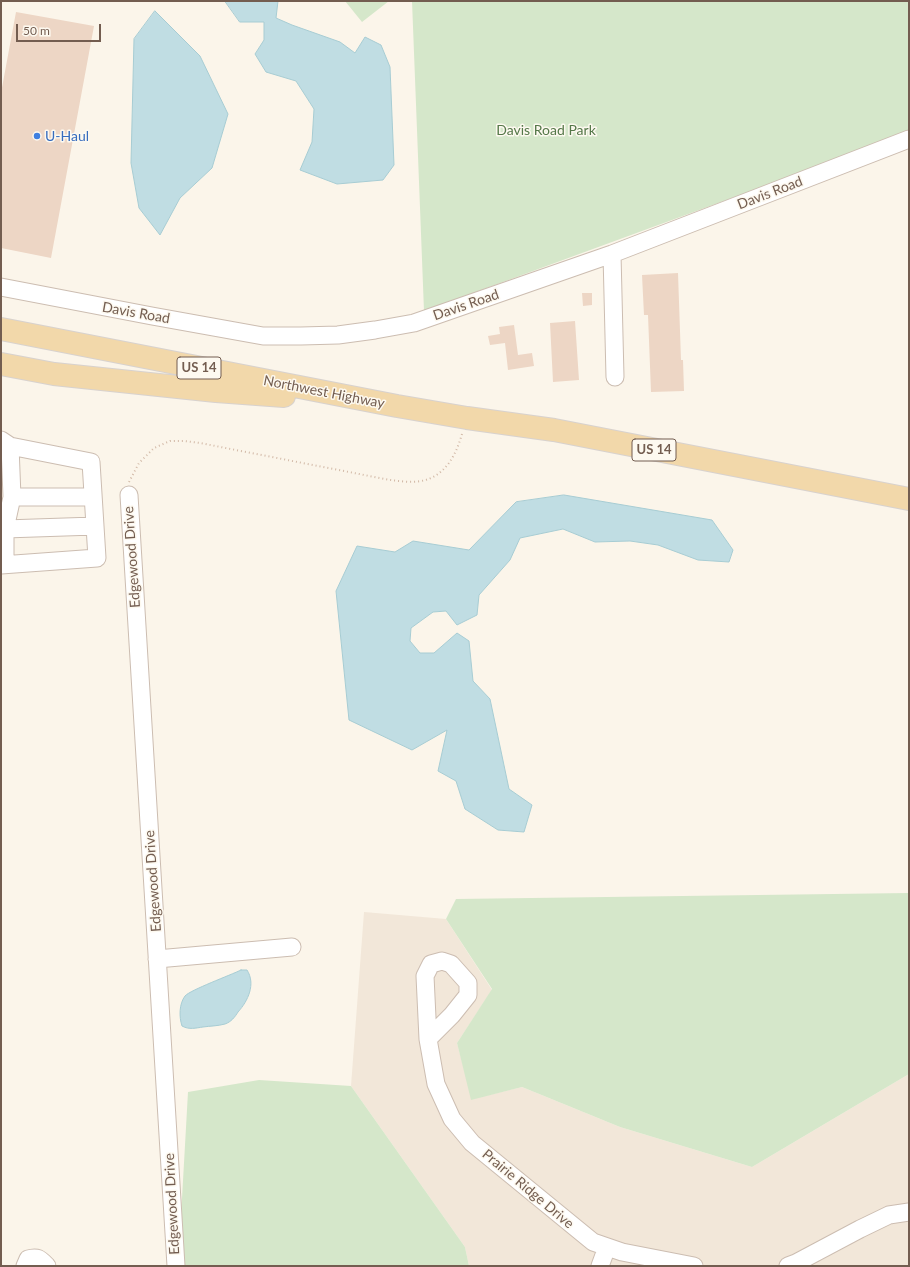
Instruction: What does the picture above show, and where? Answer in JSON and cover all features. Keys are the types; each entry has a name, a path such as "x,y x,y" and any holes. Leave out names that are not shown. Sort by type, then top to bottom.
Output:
{"main road":[{"name":"Northwest Highway","path":"1,329 397,406"},
{"name":"Northwest Highway","path":"1,364 54,374 216,391 397,406"},
{"name":"US 14","path":"397,406 467,418 554,430 909,499"}],"street":[{"name":"Davis Road","path":"1,288 263,336 338,335 414,323 612,254 909,139"},
{"path":"612,254 615,377"},
{"path":"6,443 90,462 93,497 97,558 3,564 5,529 12,497 6,443"},
{"name":"Edgewood Drive","path":"129,495 176,1266"},
{"path":"12,497 93,497"},
{"path":"5,529 95,526"},
{"path":"157,959 292,947"},
{"name":"Prairie Ridge Drive","path":"428,1039 436,1084 452,1119 472,1143 593,1242 622,1252 694,1266"},
{"path":"788,1266 860,1229 889,1216 909,1212"},
{"path":"600,1266 607,1247"},
{"path":"25,1266 28,1259 34,1257 39,1259 47,1266"}],"path":[{"path":"129,495 129,482 139,462 154,448 170,441 200,443 390,480 421,482 434,477 444,470 459,446 467,418"}],"shaded area":[{"path":"364,912 446,919 492,990 457,1043 472,1099 522,1087 620,1127 752,1167 909,1074 909,1266 469,1266 465,1247 351,1086"}],"green space":[{"path":"345,1 389,1 362,22"},
{"name":"Davis Road Park","path":"412,1 909,1 909,133 424,311"},
{"path":"909,893 909,1074 752,1167 620,1127 522,1087 471,1100 457,1043 492,989 446,919 456,899"},
{"path":"259,1080 351,1086 465,1247 469,1266 182,1266 181,1216 188,1092"}],"water":[{"path":"225,1 278,1 276,18 340,42 355,53 365,37 381,45 390,67 394,165 383,180 337,184 300,170 312,142 314,109 296,81 266,72 255,54 264,40 264,22 240,22"},
{"path":"155,11 200,56 228,114 212,168 180,198 160,235 139,208 131,163 134,39"},
{"path":"564,495 712,520 733,550 729,562 698,560 658,545 630,541 595,542 563,529 520,538 510,560 479,595 477,615 457,625 446,611 433,612 411,628 410,641 420,653 434,653 457,633 469,641 473,681 490,699 509,789 532,805 524,832 498,830 465,809 456,781 438,771 447,730 412,750 349,720 336,591 357,546 395,552 413,541 469,550 516,502"},
{"path":"241,970 247,970 250,975 251,987 248,998 233,1019 225,1024 217,1026 187,1028 182,1026 180,1011 183,999 188,993"}],"building":[{"path":"16,12 94,26 51,258 1,248 1,93"},
{"path":"678,273 681,360 683,360 684,391 651,392 648,315 644,315 642,275"},
{"path":"582,293 592,293 592,305 583,306"},
{"path":"575,321 579,380 553,382 550,323"},
{"path":"514,325 518,355 532,353 534,366 508,370 505,343 490,345 488,336 500,334 499,327"}],"place":[{"name":"U-Haul","path":"37,136"}]}
